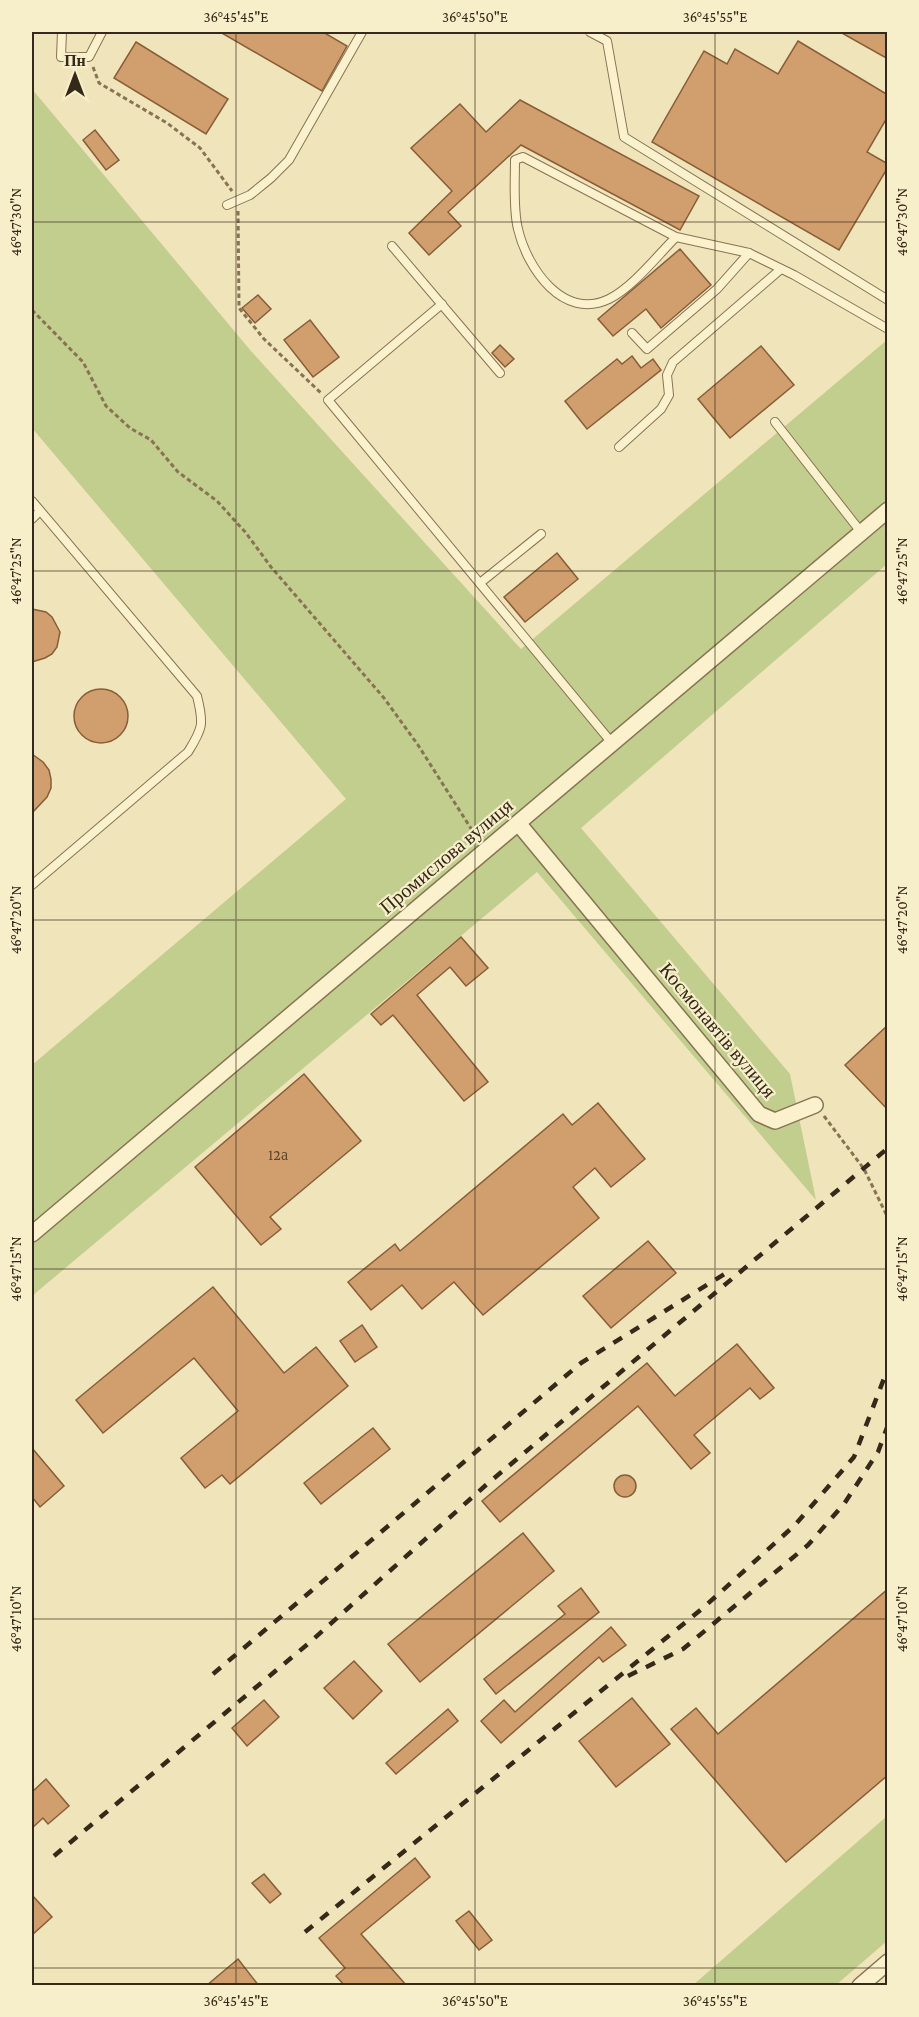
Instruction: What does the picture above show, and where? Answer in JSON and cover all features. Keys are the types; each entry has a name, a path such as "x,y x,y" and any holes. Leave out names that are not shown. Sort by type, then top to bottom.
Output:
{"street":[{"name":"Промислова вулиця","path":"32,1234 888,510"},
{"name":"Космонавтів вулиця","path":"518,823 759,1114 774,1121 815,1105"},
{"path":"860,1986 888,1962"}],"lane":[{"path":"62,32 61,57 89,57 102,32"},
{"path":"227,205 250,195 289,160 362,32"},
{"path":"590,32 607,41 624,137 888,300"},
{"path":"676,237 632,282 609,299 582,305 563,299 548,285 530,261 517,227 515,160 523,157 676,237 750,253 888,329"},
{"path":"392,246 500,373"},
{"path":"632,333 647,349 717,289 750,253"},
{"path":"619,447 661,409 669,395 668,375 673,362 782,269"},
{"path":"442,304 328,400 612,743"},
{"path":"775,422 861,532"},
{"path":"32,501 197,696 201,716 201,732 188,752 32,885"},
{"path":"32,519 40,511"},
{"path":"480,584 541,534"}],"path":[{"path":"89,57 99,83 167,123 200,148 238,200 239,308 264,339 328,400"},
{"path":"32,310 83,362 106,406 130,428 151,440 178,472 217,501 384,698 431,765 484,851"},
{"path":"815,1105 864,1168 888,1218"}],"green space":[{"path":"32,89 251,351 521,649 887,340 887,564 581,828 790,1074 816,1200 537,872 32,1296 32,1065 346,799 32,428"},
{"path":"887,1816 887,1941 836,1985 693,1985"}],"building":[{"path":"220,32 323,32 347,46 322,91"},
{"path":"840,32 888,32 888,59"},
{"path":"798,41 888,95 888,116 867,152 888,164 888,167 839,250 652,142 704,51 727,64 735,49 778,74"},
{"path":"136,42 228,99 206,134 114,78"},
{"path":"520,100 699,196 680,230 521,145 448,212 461,226 429,255 409,233 452,191 411,148 460,104 486,132"},
{"path":"95,130 119,160 106,170 83,140"},
{"path":"680,249 711,285 661,328 646,309 613,336 598,319"},
{"path":"258,295 271,309 255,323 242,308"},
{"path":"310,320 339,357 313,377 284,340"},
{"path":"500,345 514,359 505,367 492,353"},
{"path":"761,346 794,385 730,438 698,399"},
{"path":"632,356 641,368 653,359 661,370 587,429 565,401 617,359 622,364"},
{"path":"557,553 578,579 525,622 504,597"},
{"path":"32,609 46,612 52,617 60,632 57,647 52,654 32,662"},
{"path":"96,689 106,689 116,693 124,701 128,716 124,731 116,739 106,743 96,743 86,739 78,731 74,721 74,711 78,701 86,693"},
{"path":"32,754 49,770 51,788 47,797 32,813"},
{"path":"461,937 488,968 466,986 450,967 417,995 488,1082 464,1101 393,1015 381,1025 371,1014"},
{"path":"888,1025 888,1110 845,1065"},
{"path":"304,1074 361,1141 270,1217 281,1229 261,1245 195,1167"},
{"path":"598,1103 645,1159 611,1187 595,1168 573,1187 599,1218 483,1315 454,1282 422,1309 402,1285 371,1310 348,1282 395,1244 400,1251 563,1114 572,1125"},
{"path":"648,1241 676,1273 611,1328 583,1296"},
{"path":"213,1287 284,1373 316,1347 348,1386 230,1484 222,1475 205,1488 181,1458 238,1411 194,1358 103,1433 76,1400"},
{"path":"362,1325 377,1347 355,1362 340,1341"},
{"path":"737,1344 774,1388 760,1399 750,1388 694,1435 710,1453 691,1469 638,1406 500,1522 482,1501 647,1363 675,1396"},
{"path":"373,1428 390,1449 321,1504 304,1483"},
{"path":"32,1448 64,1486 40,1507 32,1497"},
{"path":"625,1475 633,1478 636,1486 633,1494 625,1497 617,1494 614,1486 617,1478"},
{"path":"523,1533 554,1571 420,1682 388,1644"},
{"path":"581,1588 599,1612 496,1694 484,1679 565,1614 558,1606"},
{"path":"888,1589 888,1775 786,1862 671,1729 696,1708 718,1734"},
{"path":"611,1627 626,1645 603,1662 599,1657 501,1743 481,1721 504,1700 515,1712"},
{"path":"354,1661 382,1691 353,1719 324,1688"},
{"path":"632,1698 670,1744 616,1787 579,1741"},
{"path":"264,1700 279,1717 247,1746 232,1728"},
{"path":"448,1709 458,1721 396,1774 386,1763"},
{"path":"46,1779 69,1806 48,1824 43,1818 32,1828 32,1792"},
{"path":"415,1858 430,1877 361,1934 407,1986 345,1986 336,1976 345,1968 319,1938"},
{"path":"264,1874 281,1894 270,1903 252,1883"},
{"path":"32,1895 52,1917 32,1935"},
{"path":"469,1911 492,1940 479,1950 456,1921"},
{"path":"238,1959 259,1986 206,1986"}],"railway":[{"path":"54,1856 309,1643 486,1485 888,1148"},
{"path":"213,1674 581,1363 731,1270"},
{"path":"305,1932 703,1608 795,1525 854,1457 888,1368"},
{"path":"628,1676 683,1649 808,1545 844,1504 878,1452 888,1425"}]}
